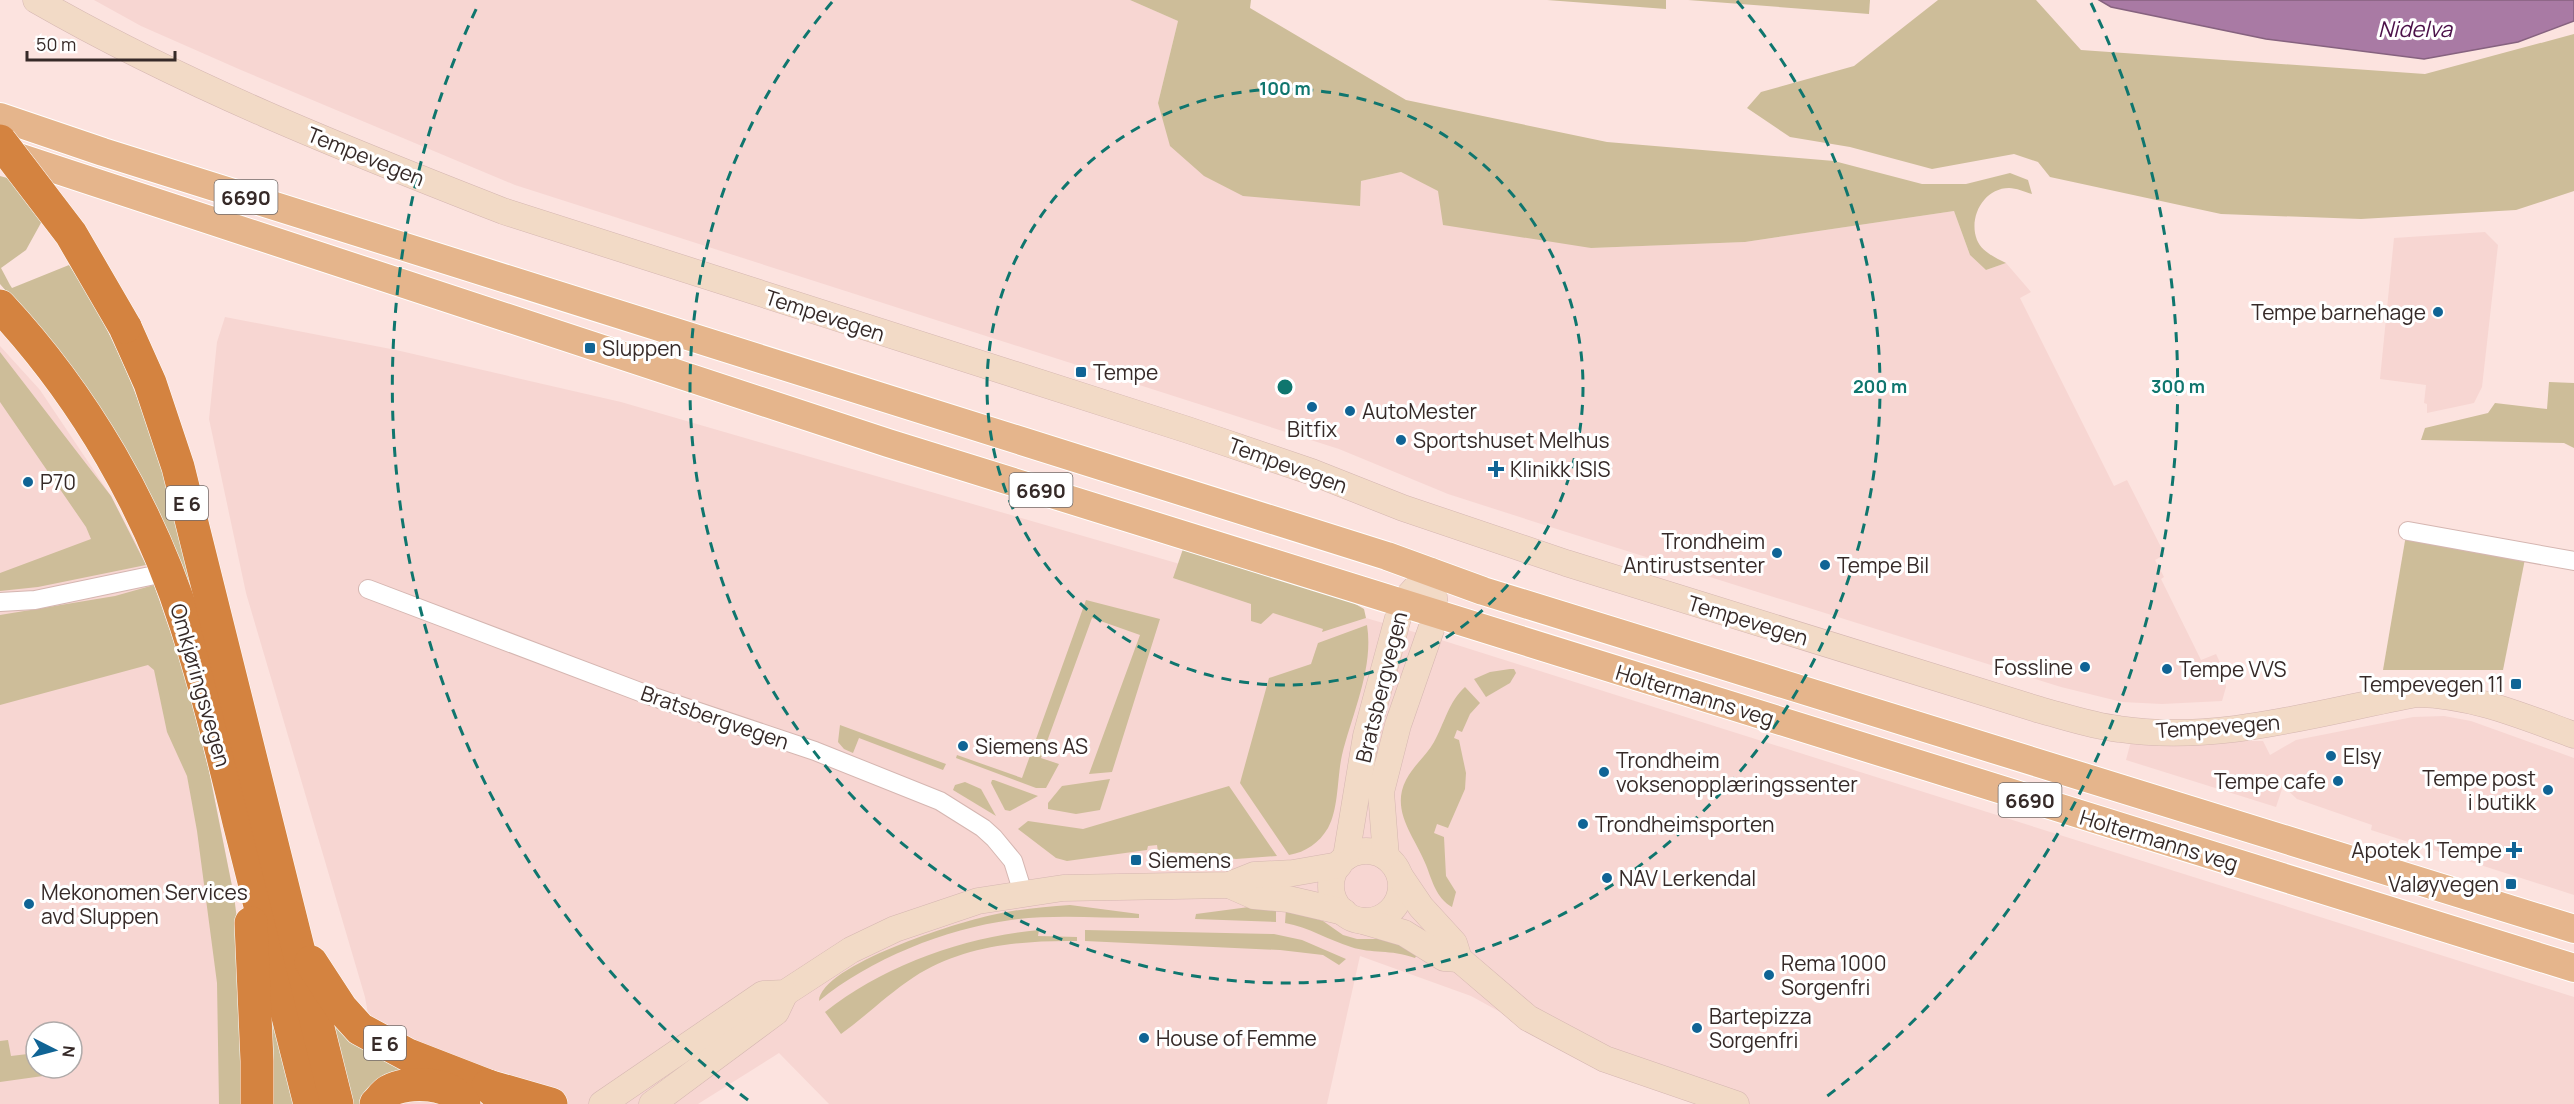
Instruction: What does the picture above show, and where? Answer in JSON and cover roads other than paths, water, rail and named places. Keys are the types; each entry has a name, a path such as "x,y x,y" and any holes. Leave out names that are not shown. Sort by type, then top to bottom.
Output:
{"highway":[{"name":"Omkjøringsvegen","path":"0,141 70,234 125,327 150,383 178,467 337,1104"},
{"name":"Omkjøringsvegen","path":"0,306 21,329 79,404 140,511 186,623 310,1104"},
{"name":"E 6","path":"249,861 257,1104"},
{"name":"E 6","path":"297,939 341,1008 360,1029 408,1055 479,1099"},
{"name":"E 6","path":"376,1104 388,1091 413,1084 438,1087 479,1099 551,1104"}],"main road":[{"name":"6690","path":"0,117 103,152 1431,571"},
{"name":"6690","path":"0,151 888,443 1402,603"},
{"name":"Holtermanns veg","path":"1431,571 1529,605 2574,929"},
{"name":"Holtermanns veg","path":"1402,603 2574,968"}],"street":[{"name":"Tempevegen","path":"36,0 136,55 202,86 380,163 503,211 1188,430 1312,472 1402,508 1534,553 2040,710 2120,729 2173,733 2250,727 2417,694 2439,695 2481,701 2574,735"},
{"path":"2408,531 2574,561"},
{"name":"Bratsbergvegen","path":"1342,861 1366,736 1402,603 1431,571"},
{"name":"Bratsbergvegen","path":"1393,866 1381,792 1398,725 1436,615 1431,571"},
{"path":"0,602 35,600 150,576"},
{"name":"Bratsbergvegen","path":"368,589 648,695 815,751 940,801 983,828 994,838 1013,861 1023,893"},
{"path":"603,1104 763,994 785,993 851,950 896,929 962,905 1063,888 1229,885 1254,874 1293,873 1342,861 1366,851 1393,866 1420,907 1454,943 1460,959 1528,1018 1605,1059 1736,1104"},
{"path":"1342,861 1331,884 1337,904 1353,916 1384,916 1392,909 1399,899 1393,866"},
{"path":"1229,885 1254,896 1288,899 1353,916 1404,933 1444,958 1460,959"},
{"path":"652,1104 776,1012 785,993"}],"water":[{"name":"Nidelva","path":"2099,0 2574,0 2574,21 2518,42 2424,59 2266,39 2111,7"}],"place":[{"name":"Tempe barnehage","path":"2438,312"},
{"name":"Sluppen","path":"590,348"},
{"name":"Tempe","path":"1081,372"},
{"name":"Bitfix","path":"1312,407"},
{"name":"AutoMester","path":"1350,411"},
{"name":"Sportshuset Melhus","path":"1401,440"},
{"name":"Klinikk ISIS","path":"1496,469"},
{"name":"P70","path":"28,482"},
{"name":"Trondheim Antirustsenter","path":"1777,553"},
{"name":"Tempe Bil","path":"1825,565"},
{"name":"Fossline","path":"2085,667"},
{"name":"Tempe VVS","path":"2167,669"},
{"name":"Tempevegen 11","path":"2516,684"},
{"name":"Siemens AS","path":"963,746"},
{"name":"Elsy","path":"2331,756"},
{"name":"Trondheim voksenopplæringssenter","path":"1604,772"},
{"name":"Tempe cafe","path":"2338,781"},
{"name":"Tempe post i butikk","path":"2548,790"},
{"name":"Trondheimsporten","path":"1583,824"},
{"name":"Apotek 1 Tempe","path":"2514,850"},
{"name":"Siemens","path":"1136,860"},
{"name":"NAV Lerkendal","path":"1607,878"},
{"name":"Valøyvegen","path":"2511,884"},
{"name":"Mekonomen Services avd Sluppen","path":"29,904"},
{"name":"Rema 1000 Sorgenfri","path":"1769,975"},
{"name":"Bartepizza Sorgenfri","path":"1697,1028"},
{"name":"House of Femme","path":"1144,1038"}]}
